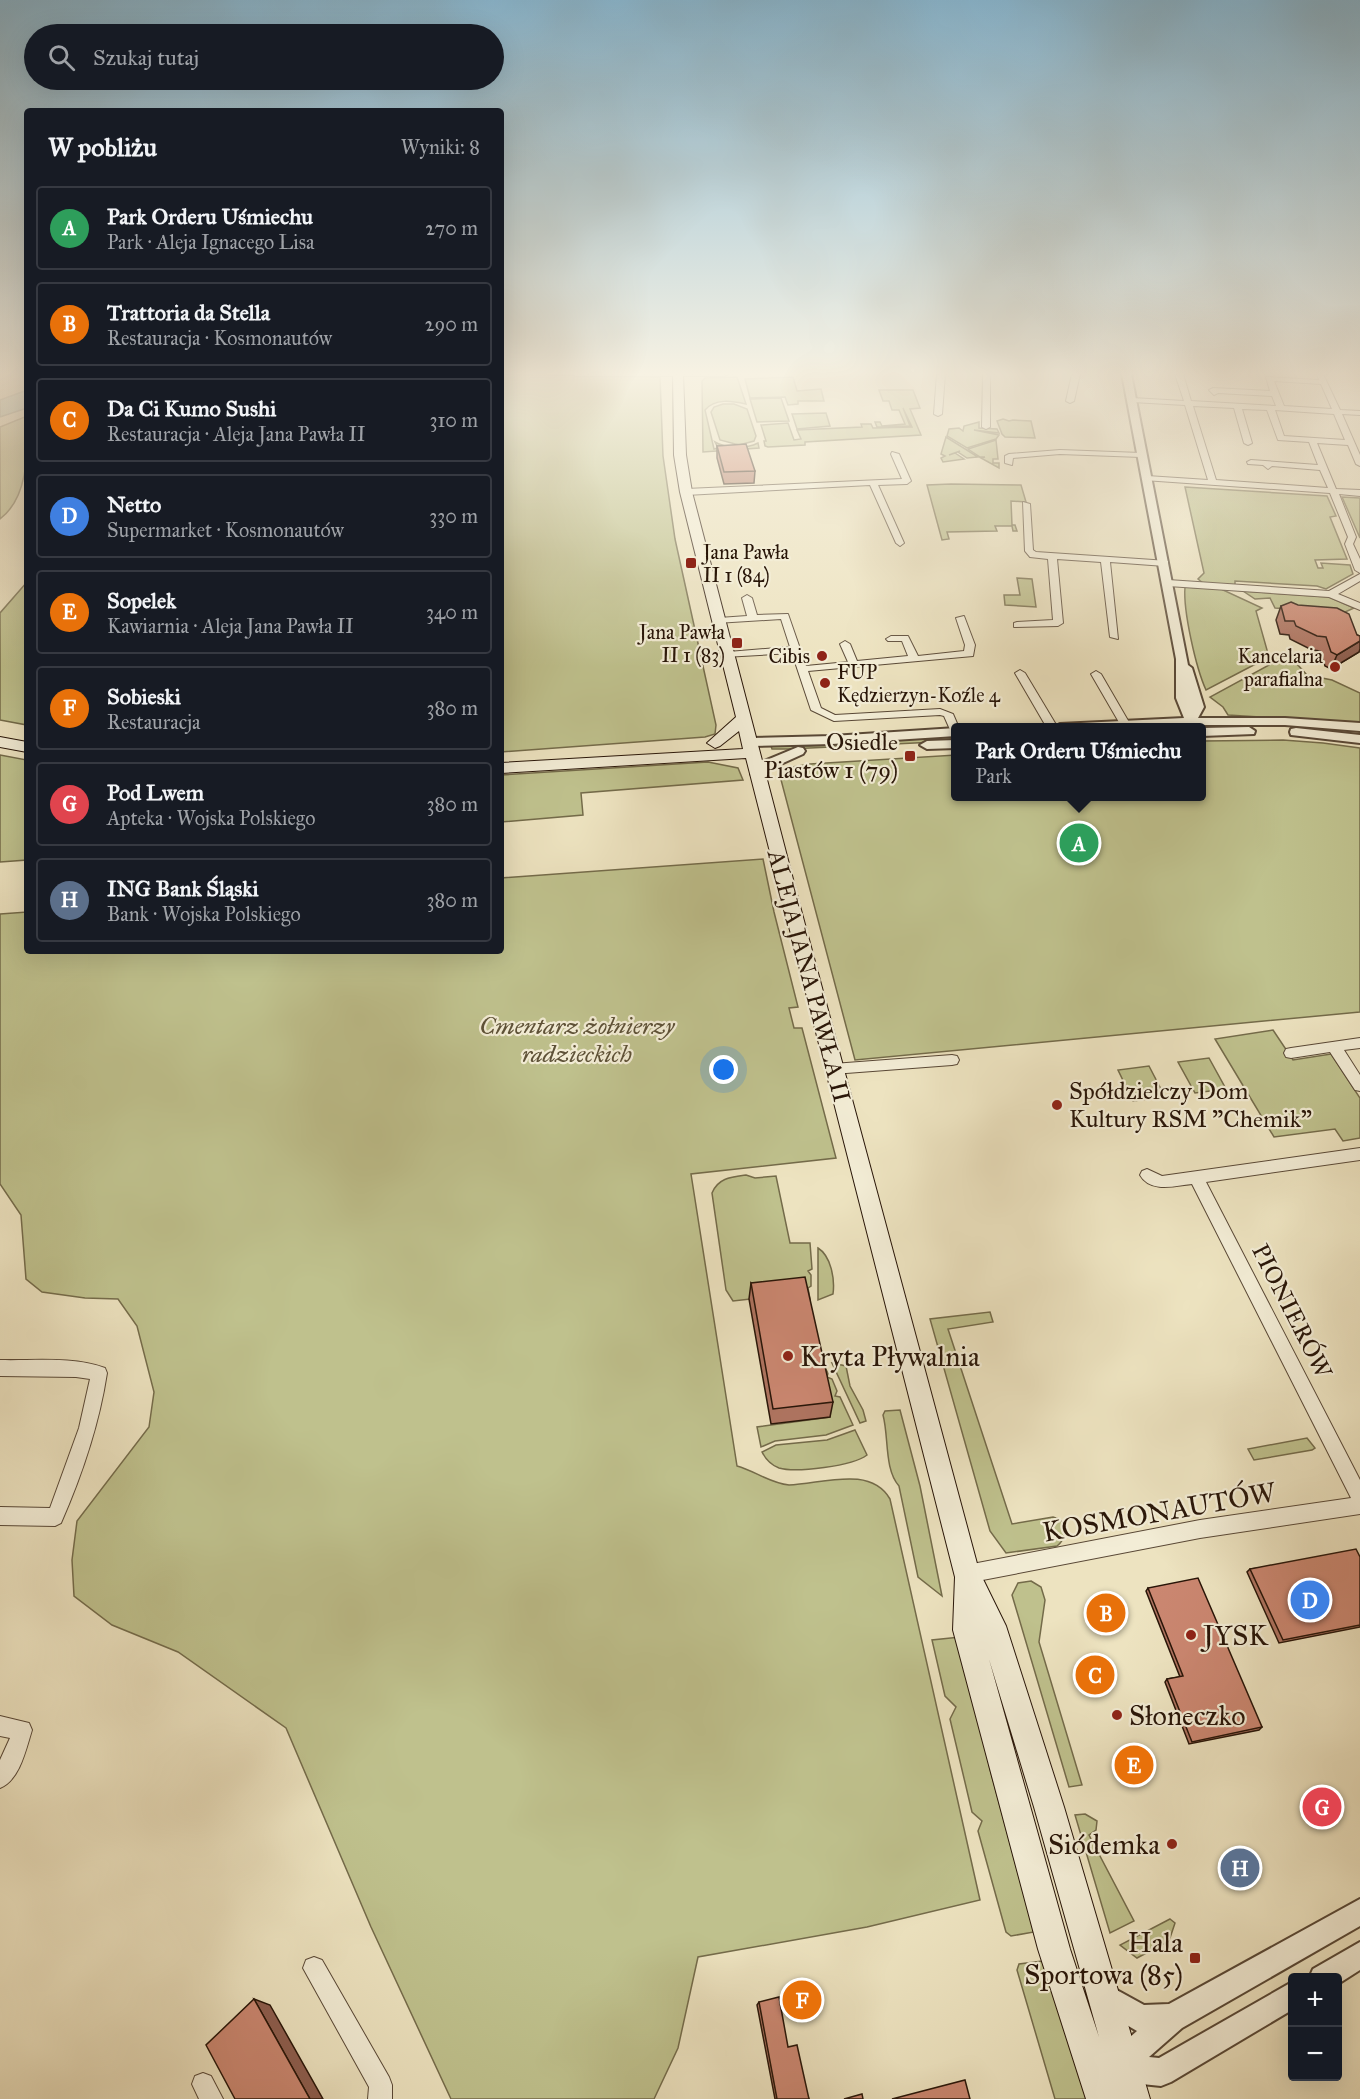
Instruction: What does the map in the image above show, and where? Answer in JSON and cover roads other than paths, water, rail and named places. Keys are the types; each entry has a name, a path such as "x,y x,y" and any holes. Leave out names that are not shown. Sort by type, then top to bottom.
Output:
{"main road":[{"name":"ALEJA JANA PAWŁA II","path":"683,472 833,1069 967,1574 992,1626 1049,1807 1128,2084"},
{"path":"717,749 729,733 744,722"},
{"path":"0,730 24,734"},
{"path":"0,742 24,746"},
{"path":"504,757 751,747"},
{"path":"504,768 717,749 758,774"},
{"name":"ALEJA JANA PAWŁA II","path":"967,1574 967,1630 1054,1949 1103,2099"}],"street":[{"path":"686,492 906,480 903,472"},
{"path":"1145,472 1182,659 1182,698 1192,723"},
{"path":"1210,472 1213,483"},
{"path":"1270,472 1274,487"},
{"path":"1325,472 1352,537 1349,544 1360,570"},
{"path":"1147,478 1360,493"},
{"path":"873,483 900,543"},
{"path":"1026,504 1029,551 1033,555 1164,563"},
{"path":"1017,626 1058,622 1052,556"},
{"path":"1105,559 1115,636"},
{"path":"1331,594 1360,577"},
{"path":"1168,583 1331,594 1360,607"},
{"path":"747,598 753,619"},
{"path":"719,621 785,616 816,710 827,717 940,712 948,714 952,723"},
{"path":"801,669 969,654 970,645 962,618"},
{"path":"891,639 905,638 915,660"},
{"path":"845,644 854,665"},
{"path":"728,655 796,650"},
{"path":"1182,659 1188,671 1198,707 1192,723"},
{"path":"1020,673 1050,723"},
{"path":"1096,674 1124,723"},
{"path":"1154,723 1172,713 1182,698"},
{"path":"1198,707 1225,720"},
{"path":"1200,723 1225,720 1302,721 1360,727"},
{"path":"744,722 794,746"},
{"path":"1206,732 1269,731 1360,738"},
{"path":"758,774 794,746 951,732"},
{"path":"751,747 951,744"},
{"path":"1291,1053 1360,1043"},
{"path":"1334,1047 1360,1086"},
{"path":"833,1069 952,1060"},
{"path":"1147,1175 1161,1182 1360,1154"},
{"name":"PIONIERÓW","path":"1197,1178 1360,1498"},
{"path":"0,1368 76,1369 99,1373 93,1408 72,1475 55,1517 0,1516"},
{"name":"KOSMONAUTÓW","path":"967,1574 1200,1529 1360,1505"},
{"path":"0,1726 22,1730 13,1758 0,1778"},
{"path":"1128,2084 1135,2050 1172,2018 1360,1912"},
{"path":"1329,1973 1360,1955"},
{"path":"314,1968 381,2085 380,2099"},
{"path":"1103,1996 1141,2019 1172,2018"},
{"path":"1110,2099 1128,2084 1161,2072 1288,1998"},
{"path":"1080,2028 1128,2084"}],"place":[{"name":"Jana Pawła II 1 (84)","path":"691,563"},
{"name":"Jana Pawła II 1 (83)","path":"737,643"},
{"name":"Cibis","path":"822,656"},
{"name":"Kancelaria parafialna","path":"1335,667"},
{"name":"FUP Kędzierzyn-Koźle 4","path":"825,683"},
{"name":"Osiedle Piastów 1 (79)","path":"910,756"},
{"name":"Park Orderu Uśmiechu","path":"1079,843"},
{"name":"Spółdzielczy Dom Kultury RSM \"Chemik\"","path":"1057,1105"},
{"name":"Kryta Pływalnia","path":"788,1356"},
{"name":"Netto","path":"1310,1600"},
{"name":"Trattoria da Stella","path":"1106,1613"},
{"name":"JYSK","path":"1191,1635"},
{"name":"Da Ci Kumo Sushi","path":"1095,1675"},
{"name":"Słoneczko","path":"1117,1715"},
{"name":"Sopelek","path":"1134,1765"},
{"name":"Pod Lwem","path":"1322,1807"},
{"name":"Siódemka","path":"1172,1844"},
{"name":"ING Bank Śląski","path":"1240,1868"},
{"name":"Hala Sportowa (85)","path":"1195,1958"},
{"name":"Sobieski","path":"802,2000"}],"park label":[{"name":"Cmentarz żołnierzy radzieckich","path":"577,1040"}]}
